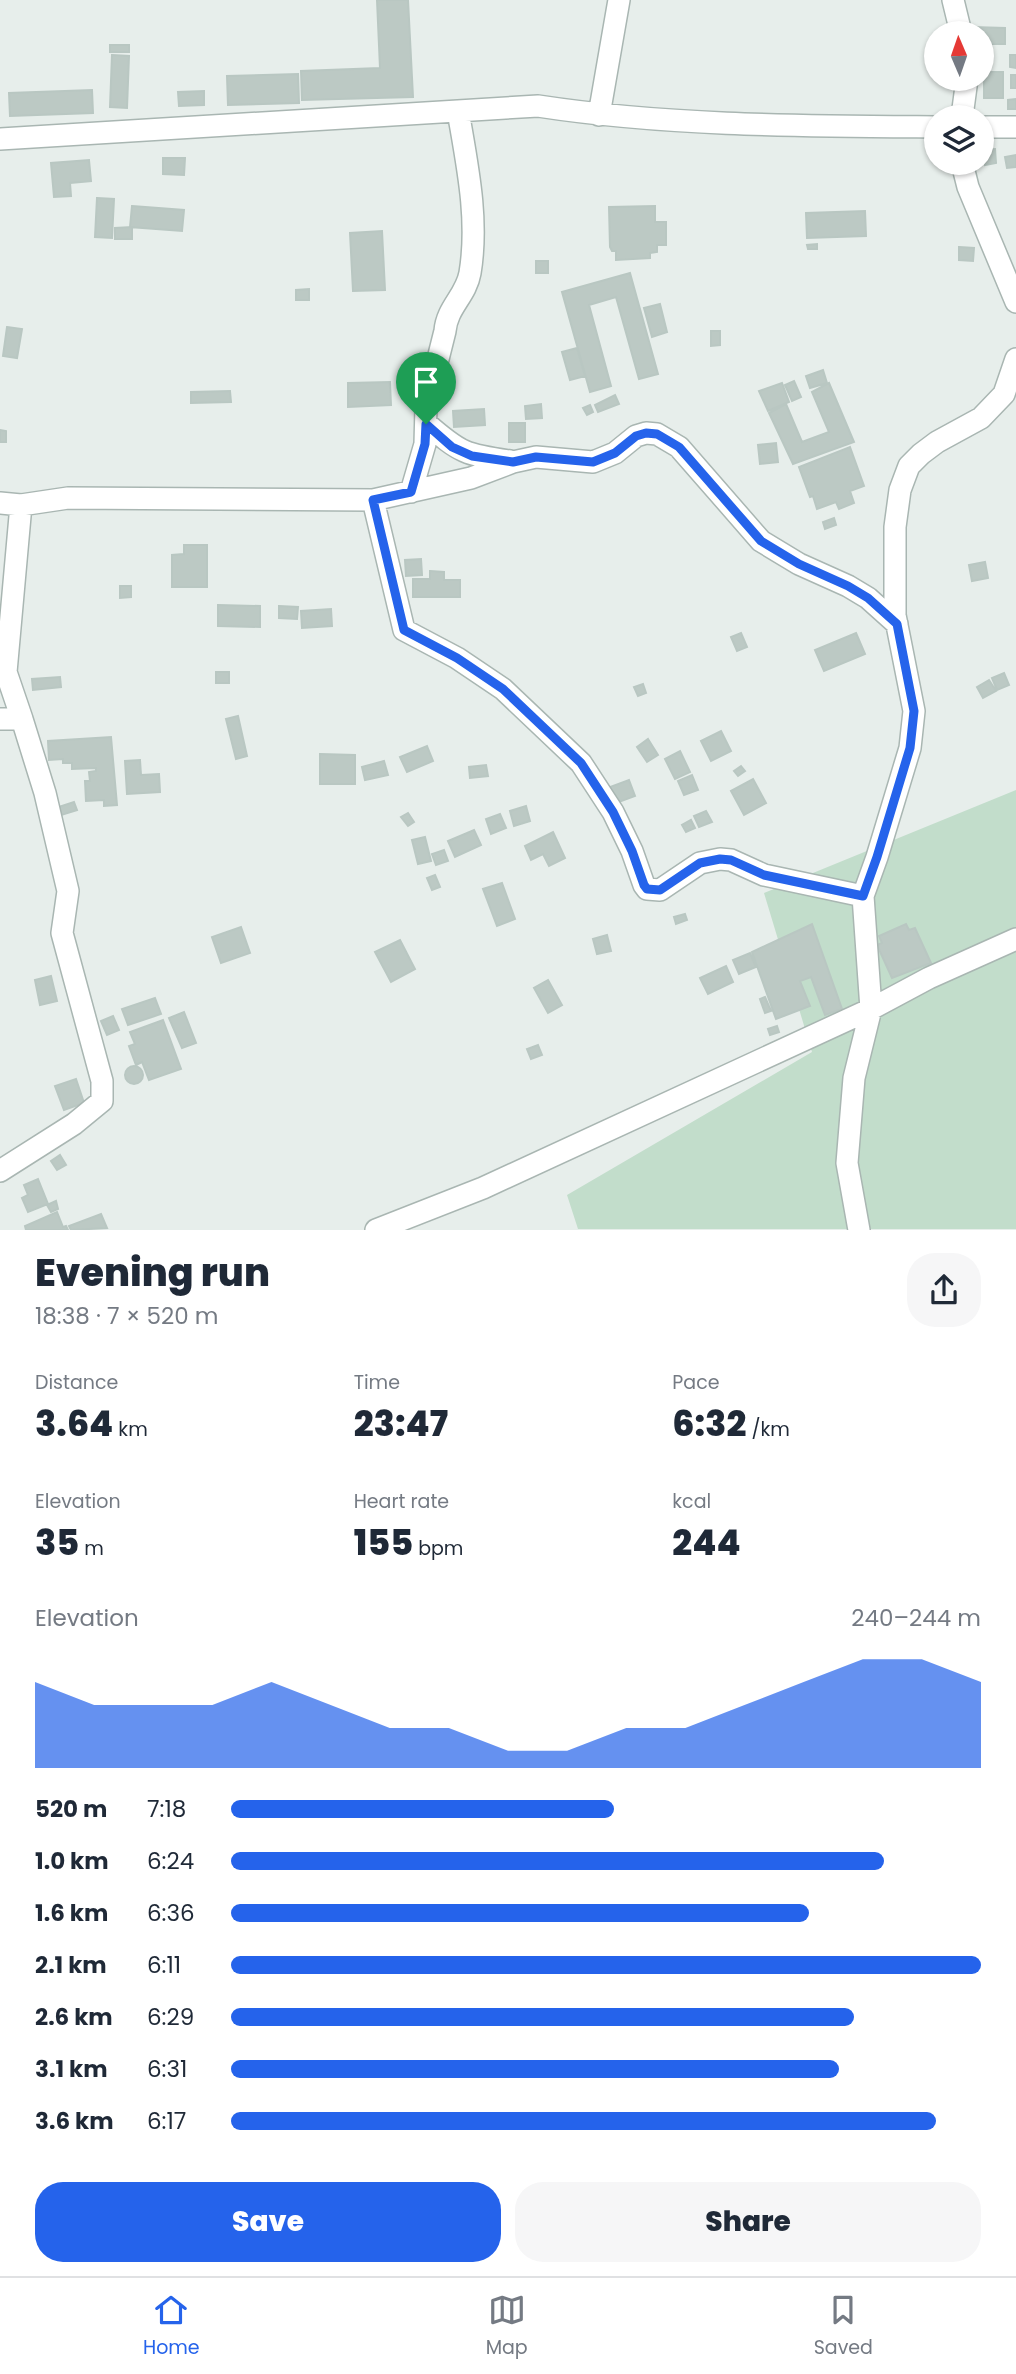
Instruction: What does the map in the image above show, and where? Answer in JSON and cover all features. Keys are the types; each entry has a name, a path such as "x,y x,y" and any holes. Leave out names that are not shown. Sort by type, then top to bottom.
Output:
{"street":[{"path":"599,115 619,0"},
{"path":"953,0 958,21"},
{"path":"0,139 538,106 599,115 798,126 924,127"},
{"path":"411,492 425,444 426,407 446,319 452,306 465,291 470,275 473,247 472,194 458,111"},
{"path":"994,127 1016,127"},
{"path":"965,175 986,236 1016,302"},
{"path":"859,1230 847,1163 854,1078 871,1009 863,896 910,748 914,711 897,624 895,527 900,490 909,466 921,454 981,418 1004,394 1016,359"},
{"path":"426,424 452,447 472,456 513,462"},
{"path":"0,1171 74,1124 102,1101 102,1081 62,933 68,891 45,793 6,672 10,504 68,498 373,500 471,478 513,462 536,457 593,462 615,453 636,436 657,434 679,447 761,541 799,564 868,598 897,624"},
{"path":"373,500 404,630 457,658 503,689 581,763 613,812 647,889 660,890 700,863 720,859 731,860 764,875 863,896"},
{"path":"0,719 22,719"},
{"path":"376,1230 483,1188 1016,939"}],"green space":[{"path":"1016,790 1016,1229 578,1229 567,1195 812,1052 764,893"}],"building":[{"path":"377,0 408,0 413,97 302,100 301,71 380,68"},
{"path":"994,28 1005,28 1005,44 994,44"},
{"path":"110,45 129,45 129,52 110,52"},
{"path":"112,55 129,56 127,108 110,107"},
{"path":"1010,55 1016,55 1016,68 1010,67"},
{"path":"994,72 1003,72 1003,98 984,98 984,91 994,91"},
{"path":"298,74 299,103 228,105 227,76"},
{"path":"1011,75 1016,75 1016,88 1011,88"},
{"path":"92,90 93,113 10,116 9,93"},
{"path":"204,91 204,105 179,106 178,92"},
{"path":"1016,99 1016,109 1008,109 1008,100"},
{"path":"1016,155 1016,167 1007,168 1005,157"},
{"path":"163,158 185,158 184,175 163,174"},
{"path":"89,160 91,181 70,183 71,196 54,197 51,163"},
{"path":"97,198 114,199 112,238 95,237"},
{"path":"132,206 184,210 182,231 130,227"},
{"path":"655,206 655,222 666,222 666,245 657,245 657,252 650,253 650,258 616,260 616,251 612,251 610,247 609,207"},
{"path":"865,211 866,236 807,238 806,213"},
{"path":"132,227 132,239 115,239 115,228"},
{"path":"382,231 385,290 353,291 350,233"},
{"path":"817,244 817,249 808,249 807,245"},
{"path":"959,247 974,248 973,261 959,260"},
{"path":"536,261 548,261 548,273 536,273"},
{"path":"630,273 658,374 639,379 616,297 589,305 611,386 590,392 562,292"},
{"path":"309,289 309,300 296,300 296,290"},
{"path":"660,304 667,332 652,337 644,308"},
{"path":"7,327 22,329 17,358 3,356"},
{"path":"711,331 720,331 720,345 711,346"},
{"path":"577,348 585,376 570,380 562,352"},
{"path":"823,370 827,383 810,388 806,376"},
{"path":"794,381 801,397 792,401 785,385"},
{"path":"390,382 391,405 348,407 348,383"},
{"path":"782,383 789,402 768,411 759,391"},
{"path":"829,383 854,442 793,464 769,413 786,404 802,442 829,432 812,392"},
{"path":"230,391 231,402 191,403 191,392"},
{"path":"615,395 619,404 598,412 595,405"},
{"path":"541,404 542,418 526,419 525,406"},
{"path":"590,405 593,412 587,415 583,408"},
{"path":"484,409 485,425 454,427 453,411"},
{"path":"509,423 525,423 525,442 509,442"},
{"path":"0,430 6,431 6,442 0,442"},
{"path":"776,443 778,462 760,464 758,445"},
{"path":"850,447 864,486 850,491 854,503 839,509 836,502 817,509 799,467"},
{"path":"834,518 836,525 825,529 823,522"},
{"path":"184,545 207,545 207,587 172,587 172,555 184,554"},
{"path":"421,559 422,575 406,576 405,560"},
{"path":"985,562 988,578 972,581 969,565"},
{"path":"430,571 444,572 444,580 460,580 460,597 413,597 413,579 430,579"},
{"path":"120,586 131,586 131,597 120,598"},
{"path":"218,605 260,606 260,627 218,626"},
{"path":"279,606 298,607 297,619 279,618"},
{"path":"331,609 332,626 302,628 301,611"},
{"path":"741,633 747,647 737,651 731,637"},
{"path":"856,633 865,654 824,671 815,650"},
{"path":"216,672 229,672 229,683 216,683"},
{"path":"1004,673 1009,685 997,690 992,678"},
{"path":"60,677 61,687 33,690 32,679"},
{"path":"989,680 996,691 983,698 977,687"},
{"path":"643,684 646,693 638,696 634,687"},
{"path":"238,716 247,756 236,759 226,719"},
{"path":"721,731 731,751 711,761 701,741"},
{"path":"111,737 117,805 104,806 104,800 86,801 85,781 90,781 89,772 96,771 96,768 72,769 72,763 63,763 63,759 49,760 48,741"},
{"path":"648,739 658,755 647,762 637,747"},
{"path":"427,746 433,761 407,772 400,757"},
{"path":"680,751 690,772 675,779 665,759"},
{"path":"320,754 355,755 355,784 320,784"},
{"path":"140,760 141,775 159,774 160,792 127,794 125,761"},
{"path":"384,761 388,775 365,780 362,767"},
{"path":"486,765 488,776 470,778 469,767"},
{"path":"741,766 745,771 738,776 734,771"},
{"path":"692,775 698,790 684,795 678,781"},
{"path":"753,779 766,803 744,815 731,791"},
{"path":"629,780 635,796 616,803 610,787"},
{"path":"74,802 77,810 61,815 59,807"},
{"path":"526,806 530,821 514,826 510,811"},
{"path":"706,811 712,822 699,827 694,816"},
{"path":"408,813 414,822 408,826 401,817"},
{"path":"500,814 506,828 491,834 486,819"},
{"path":"691,820 695,828 686,832 682,825"},
{"path":"474,830 481,845 455,857 448,841"},
{"path":"553,832 565,858 549,866 543,854 531,860 525,846"},
{"path":"425,837 431,861 418,864 412,840"},
{"path":"444,850 448,861 436,865 432,854"},
{"path":"435,875 440,887 432,890 427,878"},
{"path":"502,883 515,919 497,926 483,889"},
{"path":"685,914 687,920 676,924 674,917"},
{"path":"812,924 842,1009 825,1015 811,977 800,981 810,1006 776,1019 752,952"},
{"path":"906,924 909,930 915,928 931,963 892,978 877,945 882,943 879,936"},
{"path":"241,927 250,953 221,963 212,937"},
{"path":"607,935 611,951 597,954 593,939"},
{"path":"400,940 415,969 391,982 375,952"},
{"path":"750,953 756,967 739,974 733,960"},
{"path":"726,966 733,982 708,994 700,978"},
{"path":"51,976 57,1001 40,1005 35,980"},
{"path":"548,980 562,1005 548,1013 534,988"},
{"path":"765,997 771,1011 765,1013 760,999"},
{"path":"155,998 161,1014 128,1025 122,1009"},
{"path":"184,1012 196,1043 182,1048 169,1018"},
{"path":"113,1016 119,1030 107,1035 101,1021"},
{"path":"163,1020 181,1069 149,1080 142,1062 136,1065 129,1046 135,1044 130,1032"},
{"path":"777,1026 779,1032 770,1035 768,1029"},
{"path":"538,1045 542,1055 531,1059 527,1049"},
{"path":"134,1066 140,1069 143,1075 140,1081 134,1084 128,1081 125,1075 128,1069"},
{"path":"76,1079 84,1103 64,1110 55,1086"},
{"path":"60,1155 66,1165 57,1170 51,1161"},
{"path":"38,1179 48,1204 28,1212 22,1198 28,1195 24,1185"},
{"path":"56,1201 58,1209 51,1212 47,1205"},
{"path":"57,1212 63,1227 66,1226 68,1230 26,1230 25,1226"},
{"path":"101,1214 107,1228 71,1230 69,1226"}],"route":[{"path":"426,424 452,447 472,456 513,462 536,457 593,462 615,453 636,436 657,434 679,447 761,541 799,564 868,598 897,624 914,711 910,748 863,896 764,875 731,860 720,859 700,863 660,890 647,889 613,812 581,763 503,689 457,658 404,630 373,500 411,492 425,444 426,424"}]}
